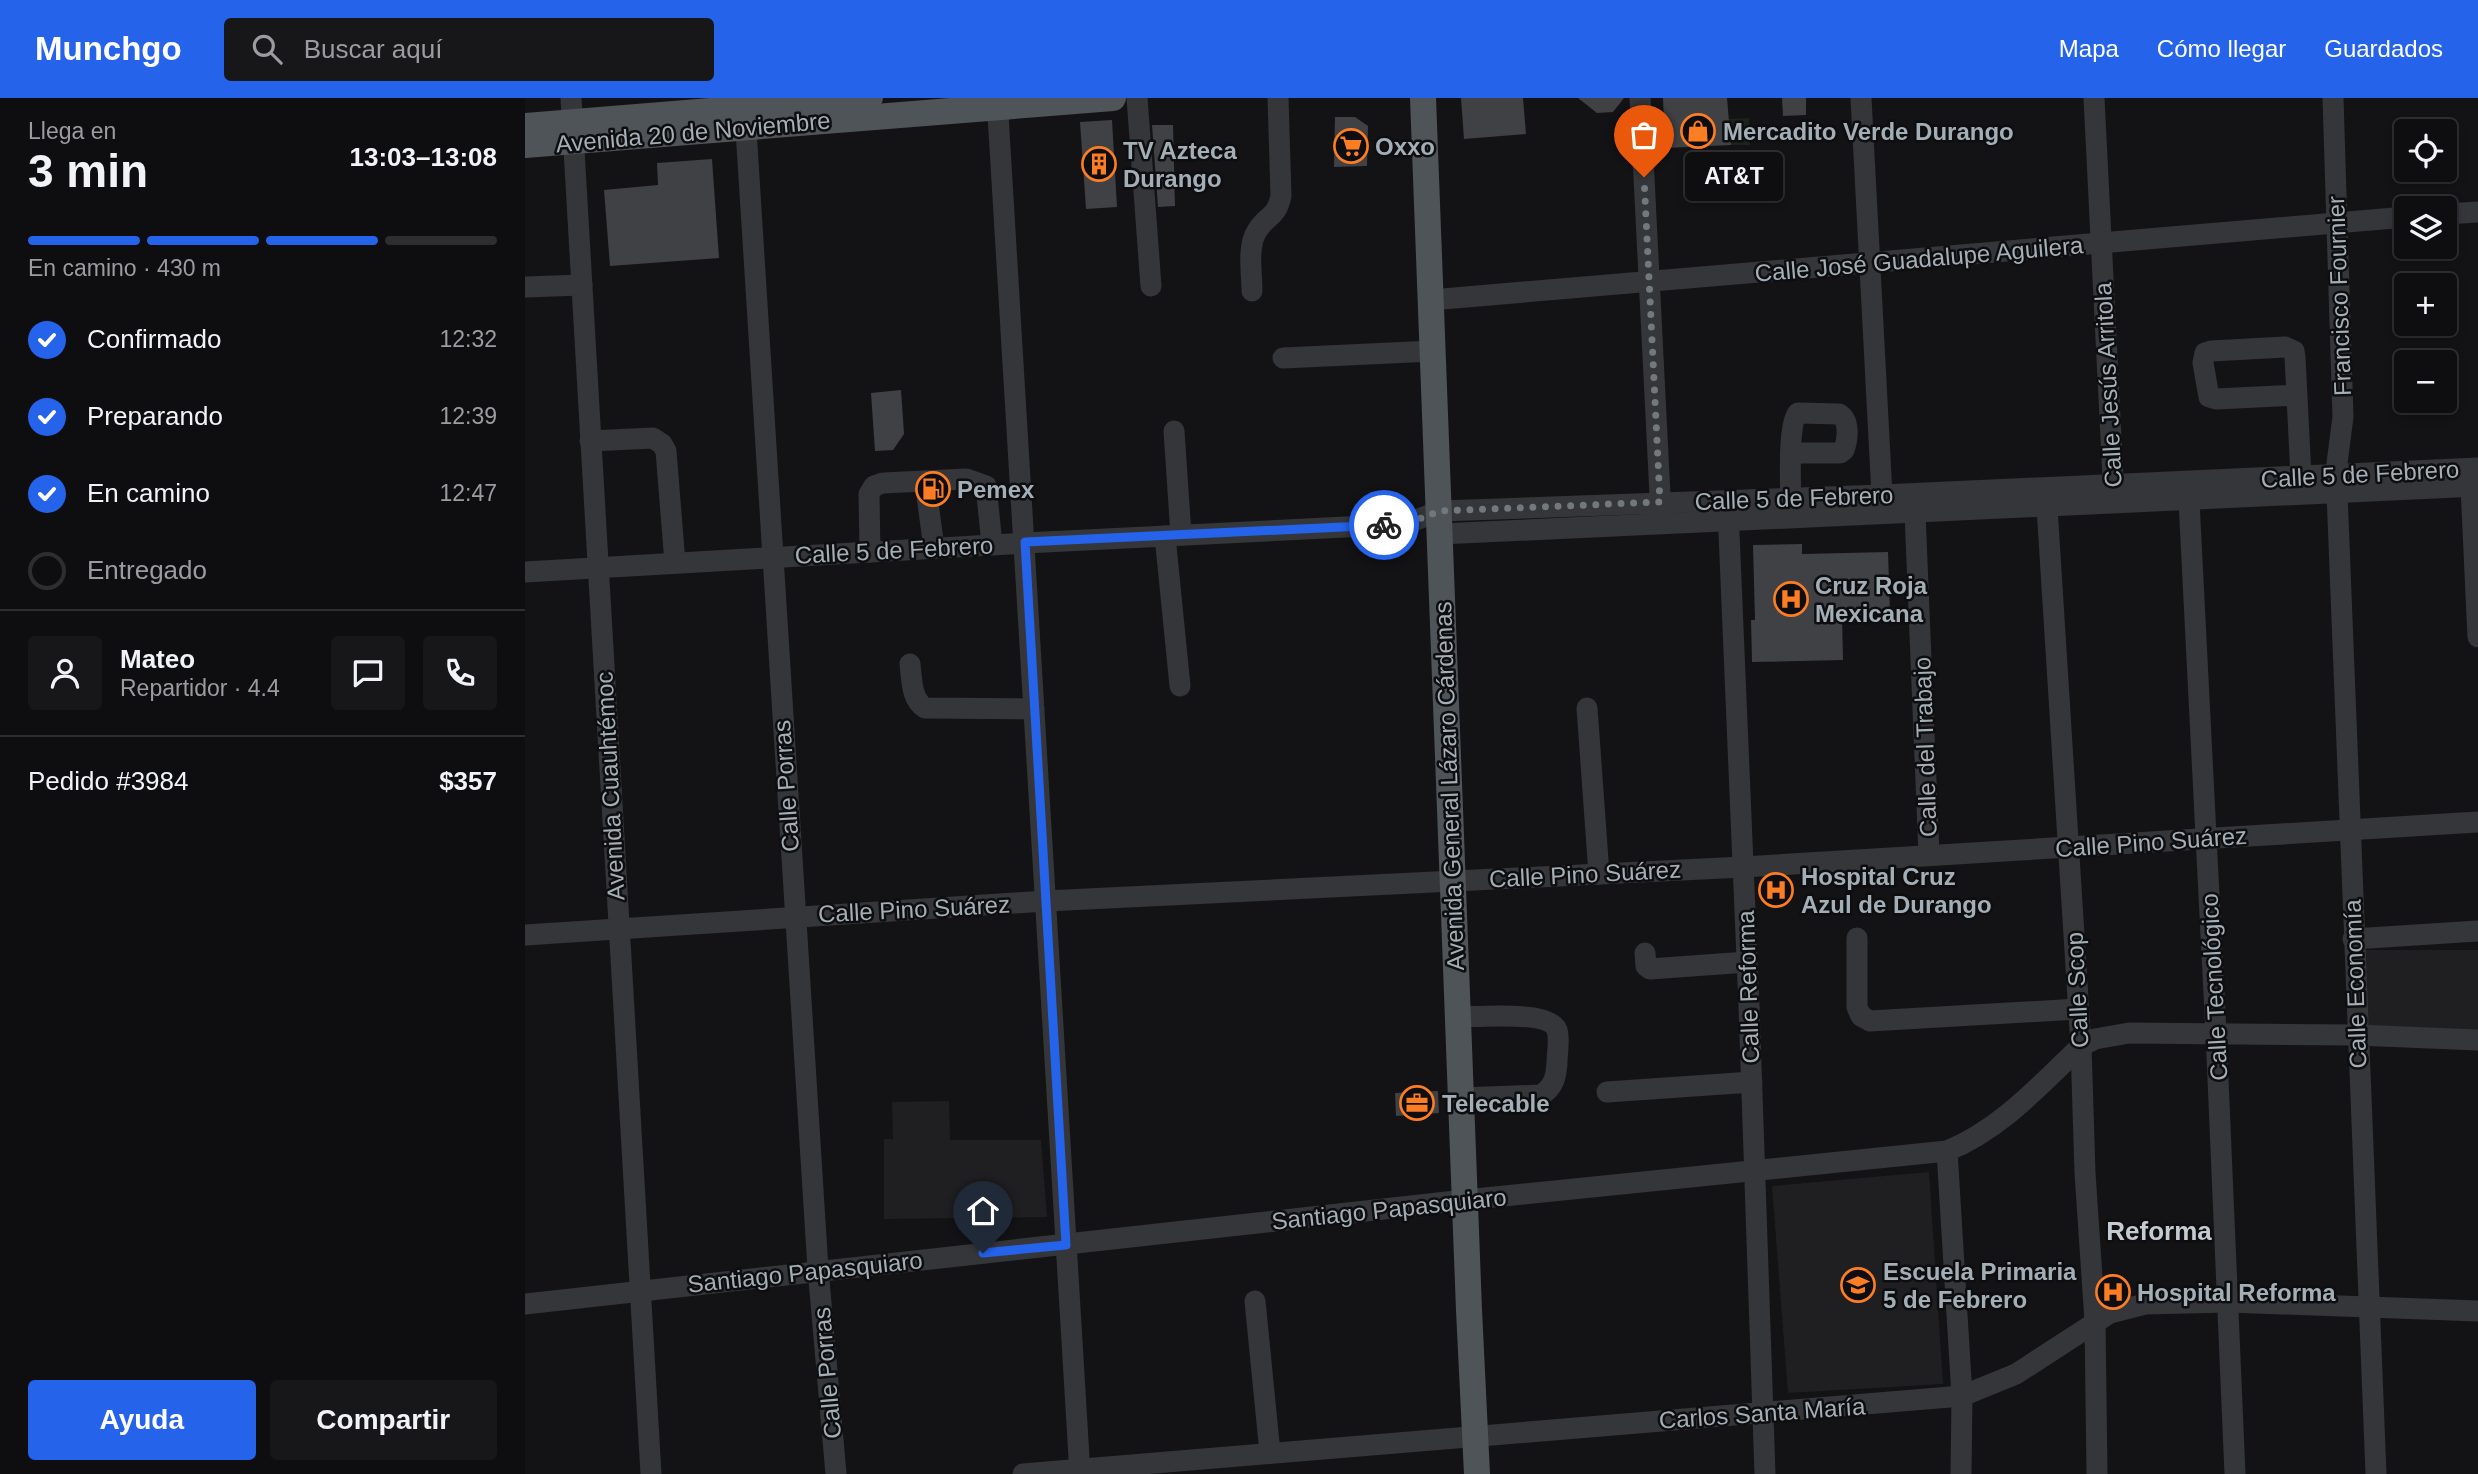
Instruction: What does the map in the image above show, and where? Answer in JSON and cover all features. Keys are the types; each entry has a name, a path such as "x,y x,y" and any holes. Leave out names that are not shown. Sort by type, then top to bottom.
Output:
{"main road":[{"name":"Avenida 20 de Noviembre","path":"745,111 870,98"},
{"name":"Avenida 20 de Noviembre","path":"525,126 745,111 1113,98"},
{"name":"Avenida General Lázaro Cárdenas","path":"1423,98 1477,1474"},
{"name":"Avenida 20 de Noviembre","path":"525,145 572,121"}],"street":[{"path":"1137,98 1151,286"},
{"path":"1252,291 1253,239 1258,228 1277,211 1281,196 1278,98"},
{"path":"1640,98 1661,524"},
{"path":"1861,98 1882,495"},
{"name":"Calle Jesús Arritola","path":"2094,98 2114,495"},
{"name":"Francisco Fournier","path":"2333,98 2343,417 2336,484"},
{"path":"997,103 1080,1471"},
{"name":"Calle Porras","path":"745,111 818,1269 836,1474"},
{"name":"Avenida Cuauhtémoc","path":"572,121 652,1474"},
{"path":"2457,214 2478,212"},
{"name":"Calle José Guadalupe Aguilera","path":"1431,300 2394,218"},
{"path":"525,287 582,285"},
{"path":"2297,395 2216,399 2209,397 2203,363 2206,354 2211,351 2285,346 2290,348 2295,357 2297,395 2301,477"},
{"path":"1283,358 1433,351"},
{"path":"1174,431 1173,535 1180,686"},
{"path":"590,441 653,438 662,444 666,451 675,563"},
{"path":"1791,453 1791,508"},
{"name":"Calle 5 de Febrero","path":"525,572 1025,542 1408,523 1661,524 1728,511 1791,508 1915,513 2047,507 2114,495 2301,477 2336,484"},
{"path":"870,552 869,494 874,486 883,483 966,479 986,486 992,544"},
{"path":"2476,480 2478,637"},
{"name":"Calle 5 de Febrero","path":"1791,508 1882,495 2114,495 2189,501 2336,484 2476,480"},
{"path":"925,481 934,548"},
{"name":"Calle Economía","path":"2336,484 2376,1474"},
{"name":"Calle Tecnológico","path":"2189,501 2229,1302 2235,1474"},
{"name":"Calle 5 de Febrero","path":"1440,522 1660,502 1728,511"},
{"name":"Calle Scop","path":"2047,507 2081,1046 2085,1173 2095,1321 2097,1474"},
{"name":"Calle Reforma","path":"1728,511 1765,1474"},
{"name":"Calle del Trabajo","path":"1915,513 1929,856"},
{"path":"910,664 914,693 918,704 925,708 1034,709"},
{"path":"1587,708 1599,874"},
{"name":"Calle Pino Suárez","path":"525,935 1046,901 1743,867 2478,821"},
{"path":"2353,939 2478,931"},
{"path":"1857,938 1857,1007 1861,1016 1870,1021 2078,1009"},
{"path":"1645,953 1646,966 1650,969 1747,962"},
{"path":"1458,1017 1537,1017 1550,1022 1557,1032 1556,1075 1541,1095 1461,1098"},
{"name":"Santiago Papasquiaro","path":"525,1304 818,1269 1066,1245 1465,1199 1947,1151 1967,1143 2000,1121 2081,1046 2095,1039 2129,1033 2216,1032 2478,1040"},
{"path":"1607,1092 1752,1082"},
{"path":"1947,1151 1962,1396 1961,1474"},
{"path":"1255,1301 1270,1452"},
{"name":"Carlos Santa María","path":"1023,1474 1476,1434 1962,1396 2016,1374 2110,1313 2144,1304 2229,1302 2478,1311"}],"shaded area":[{"path":"1749,118 1750,145 1731,145 1728,119"},
{"path":"2363,950 2478,950 2478,1034 2369,1030"},
{"path":"949,1101 950,1140 1041,1140 1047,1217 884,1219 884,1139 893,1139 892,1102"},
{"name":"Escuela Primaria 5 de Febrero","path":"1929,1172 1943,1384 1788,1393 1772,1186"}],"building":[{"path":"1461,98 1523,98 1526,134 1464,139"},
{"path":"1578,98 1624,98 1613,112 1597,113"},
{"name":"Mercadito Verde Durango","path":"1663,98 1727,98 1731,145 1665,148"},
{"path":"1782,98 1806,98 1806,115 1783,116"},
{"name":"Oxxo","path":"1335,117 1355,117 1368,126 1367,166 1334,167"},
{"name":"TV Azteca Durango","path":"1112,120 1117,207 1086,209 1080,122"},
{"path":"1152,125 1173,125 1175,206 1158,207"},
{"path":"712,159 719,258 610,266 604,190 658,185 657,163"},
{"path":"901,390 904,434 893,450 875,451 871,393"},
{"name":"Cruz Roja Mexicana","path":"1802,544 1802,554 1888,552 1890,614 1842,616 1843,660 1752,662 1751,620 1755,620 1753,545"},
{"name":"Telecable","path":"1438,1091 1439,1113 1396,1116 1395,1093"}],"way so far":[{"path":"1384,525 1408,523 1440,511 1660,502 1644,177"}],"place":[{"name":"Mercadito Verde Durango","path":"1698,131"},
{"name":"Oxxo","path":"1351,146"},
{"name":"TV Azteca Durango","path":"1099,164"},
{"name":"AT&T","path":"1644,177"},
{"name":"Pemex","path":"933,489"},
{"name":"Cruz Roja Mexicana","path":"1791,599"},
{"name":"Hospital Cruz Azul de Durango","path":"1776,890"},
{"name":"Telecable","path":"1417,1103"},
{"name":"Escuela Primaria 5 de Febrero","path":"1858,1285"},
{"name":"Hospital Reforma","path":"2113,1292"}],"district":[{"name":"Reforma","path":"2159,1231"}],"route":[{"path":"983,1253 1066,1245 1025,542 1384,525"}]}
